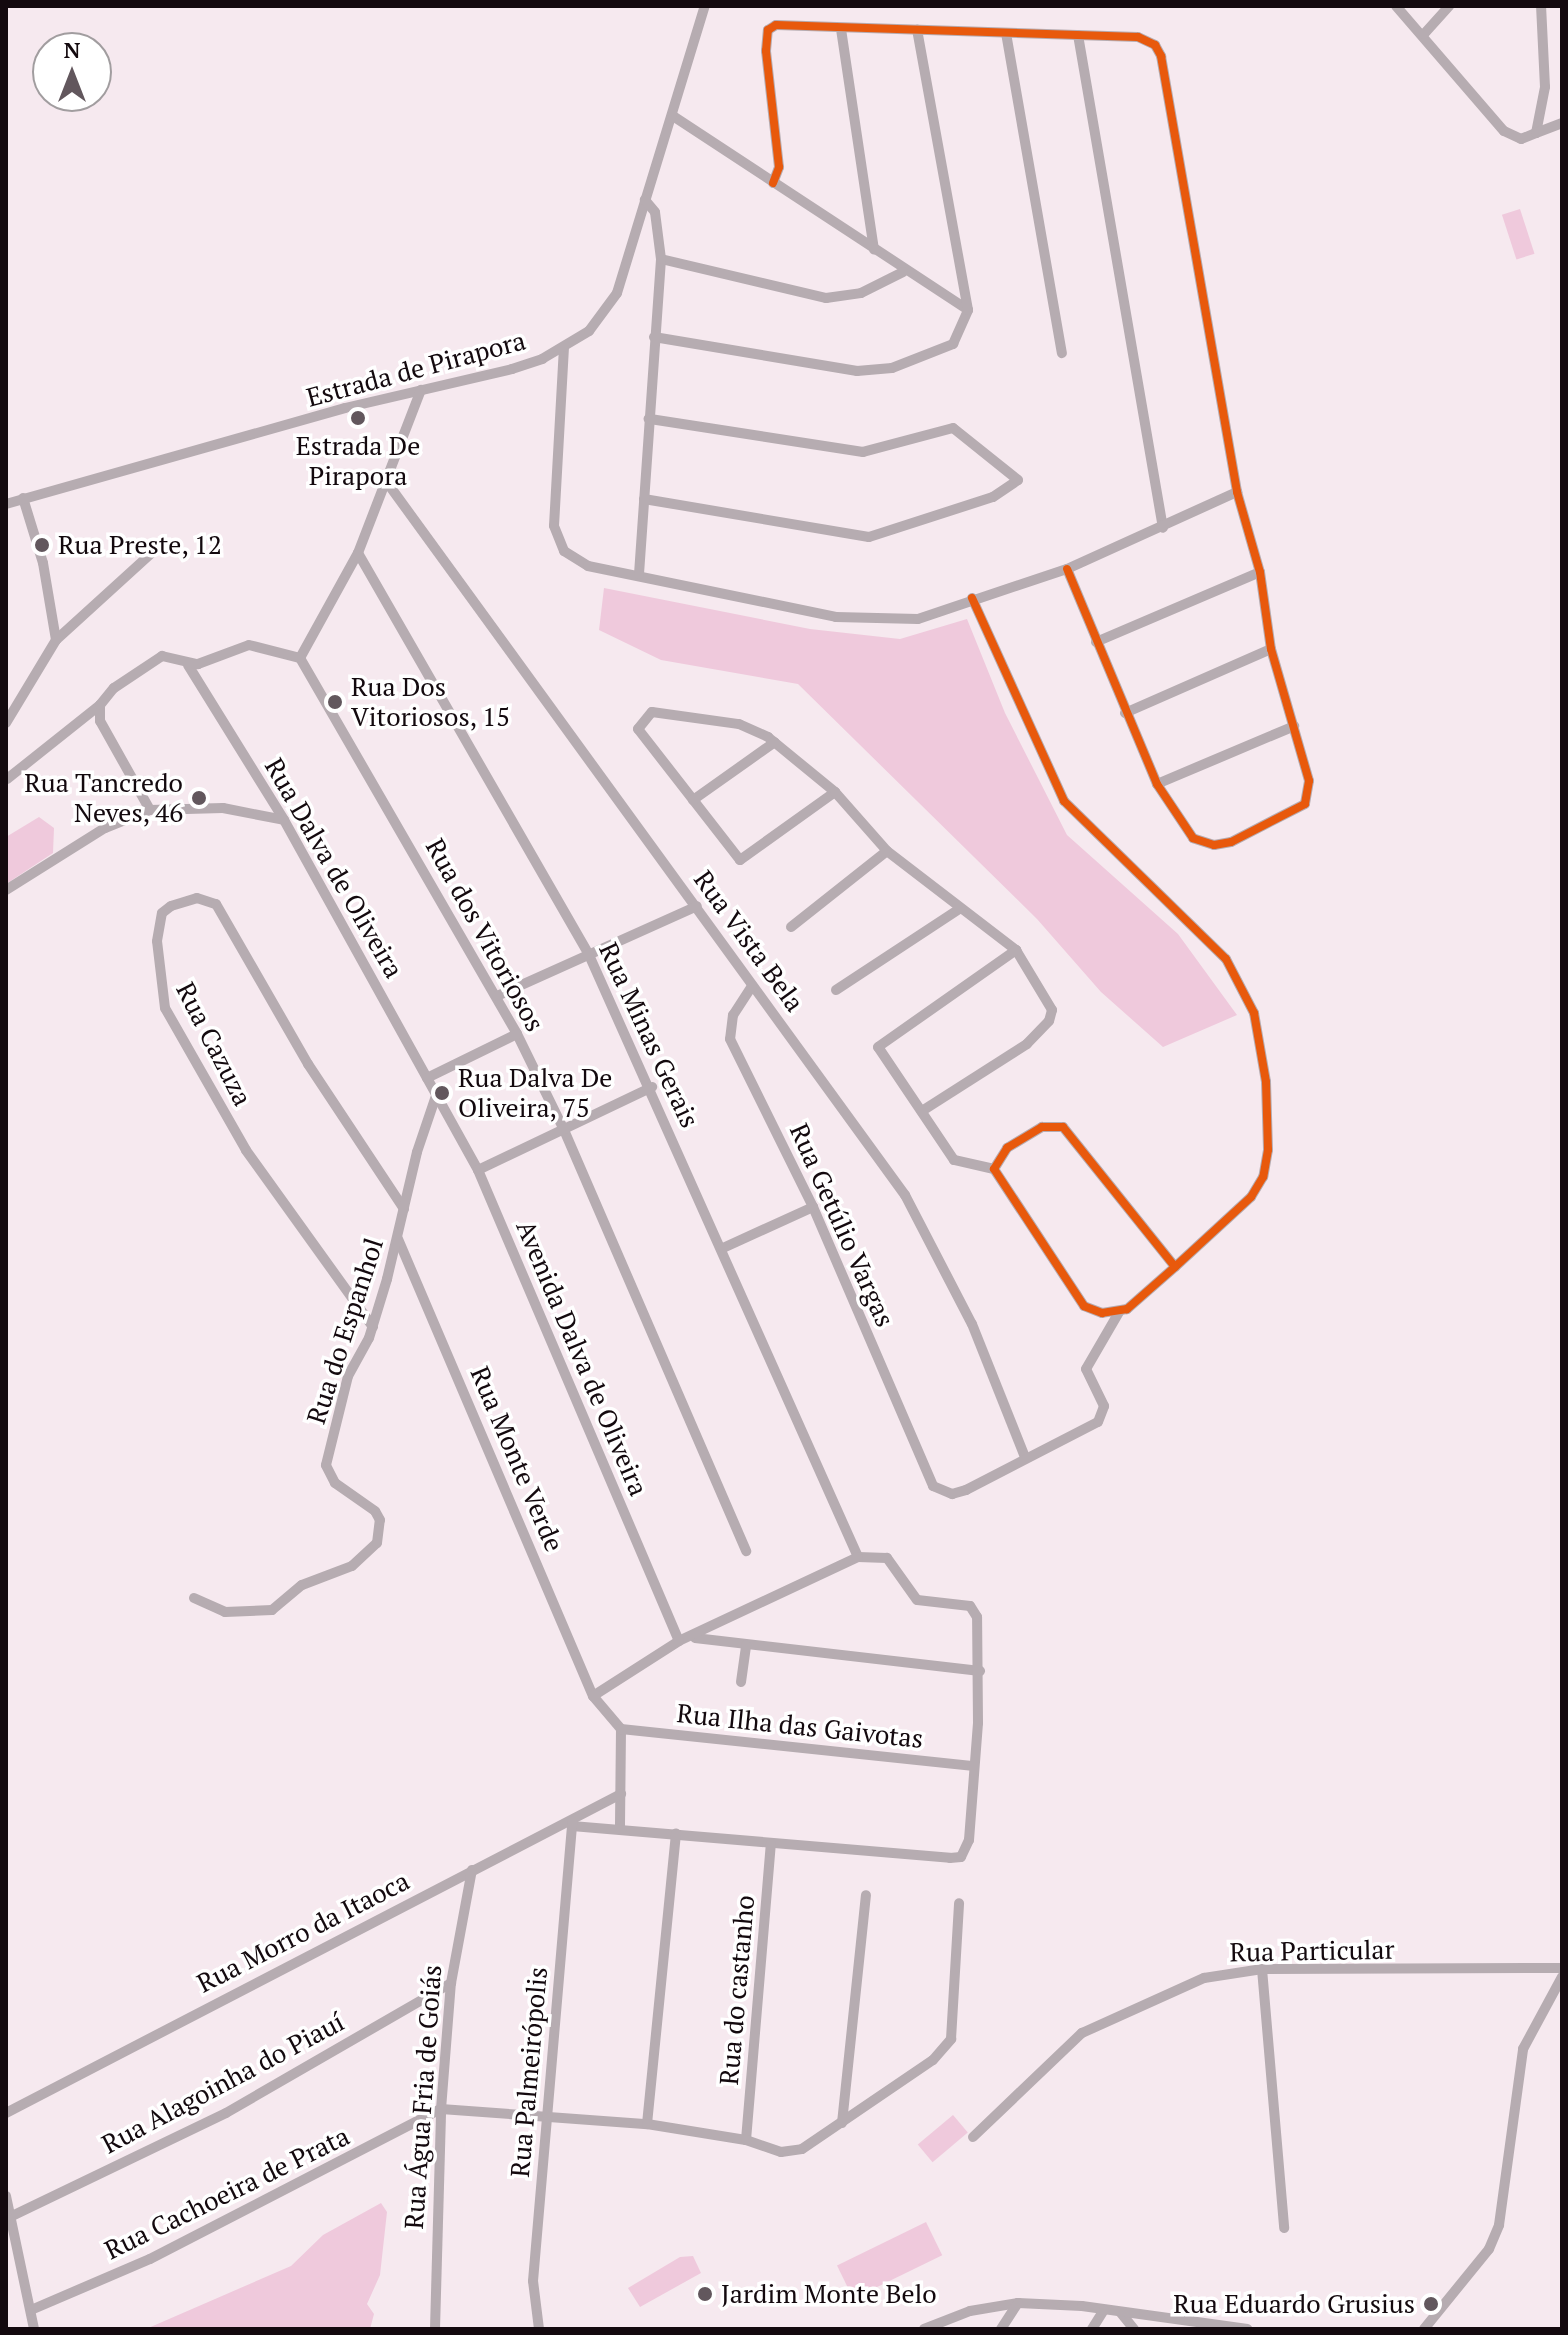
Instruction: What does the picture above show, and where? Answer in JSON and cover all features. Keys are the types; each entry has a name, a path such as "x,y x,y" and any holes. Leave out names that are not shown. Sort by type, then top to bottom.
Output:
{"street":[{"name":"Estrada de Pirapora","path":"6,504 421,390 512,369 564,347 606,314 673,116 705,6"},
{"path":"1396,6 1424,34 1504,131 1521,139 1562,123"},
{"path":"1424,34 1449,6"},
{"path":"1536,133 1545,87 1541,6"},
{"path":"773,183 779,167 768,30 776,25 1138,37 1161,56 1237,492 1260,572 1271,649 1309,781 1307,800 1231,842 1214,845 1193,838 1157,784 1067,569"},
{"path":"841,29 874,250"},
{"path":"654,337 857,371 892,368 953,344 968,310 917,30"},
{"path":"1006,33 1062,353"},
{"path":"1078,35 1163,528"},
{"path":"673,116 903,272 968,310"},
{"path":"639,574 661,259 655,212 645,200"},
{"path":"661,259 826,298 861,293 903,272"},
{"path":"564,347 556,535 564,551 582,564 854,619 918,619 972,598 1067,569 1237,492"},
{"path":"7,779 152,659 172,657 188,665 249,645 300,658 358,553 421,390"},
{"path":"644,499 869,537 993,497 1018,480 953,428 863,452 649,419"},
{"name":"Rua Vista Bela","path":"386,481 905,1195 972,1324 1025,1457"},
{"path":"23,498 43,563 56,640"},
{"path":"6,723 56,640 156,549"},
{"name":"Rua Minas Gerais","path":"358,553 589,955 652,1087 858,1557"},
{"path":"1096,642 1260,572"},
{"path":"972,598 1064,801 1226,959 1254,1013 1266,1082 1268,1150 1263,1177 1251,1197 1175,1267 1119,1312 1086,1369 1104,1415 1025,1457"},
{"path":"1125,713 1271,649"},
{"name":"Rua dos Vitoriosos","path":"300,658 517,1034 564,1130 746,1551"},
{"name":"Rua Dalva de Oliveira","path":"188,665 284,820 436,1096"},
{"path":"100,705 100,721 150,810"},
{"path":"835,792 740,860 638,729 652,712 739,724 775,742 835,792 887,851 1016,950 1052,1010 1049,1021 1027,1044 922,1111"},
{"path":"1157,784 1294,726"},
{"path":"693,800 775,742"},
{"path":"6,890 105,828 150,810 223,808 284,820"},
{"path":"791,927 887,851"},
{"name":"Rua Cazuza","path":"373,1327 246,1150 165,1008 157,941 162,913 171,906 197,898 216,904 308,1064 404,1209"},
{"path":"497,996 697,906"},
{"path":"836,990 961,908"},
{"path":"1016,950 878,1047 954,1160 994,1169 1084,1306 1102,1313 1119,1312"},
{"name":"Rua Getúlio Vargas","path":"752,986 733,1015 730,1039 813,1207 933,1486 952,1494 966,1490 1025,1457"},
{"path":"427,1078 517,1034"},
{"path":"478,1170 652,1087"},
{"name":"Avenida Dalva de Oliveira","path":"436,1096 478,1170 679,1641"},
{"name":"Rua do Espanhol","path":"194,1598 225,1612 272,1610 302,1585 352,1566 377,1543 380,1520 375,1511 335,1483 326,1465 348,1376 373,1327 436,1096"},
{"path":"994,1169 1007,1148 1042,1127 1063,1127 1175,1267"},
{"path":"723,1248 813,1207"},
{"name":"Rua Monte Verde","path":"398,1239 593,1696 621,1729"},
{"path":"572,1822 771,1844 950,1858 961,1857 969,1840 980,1671 977,1617 970,1606 917,1600 887,1558 858,1557 692,1638 679,1641 593,1696"},
{"path":"692,1638 980,1671"},
{"path":"741,1682 746,1645"},
{"path":"620,1828 621,1729"},
{"name":"Rua Ilha das Gaivotas","path":"621,1729 974,1766"},
{"name":"Rua Morro da Itaoca","path":"6,2113 621,1794"},
{"name":"Rua Palmeirópolis","path":"539,2329 533,2306 545,2117 572,1822"},
{"path":"647,2124 676,1833"},
{"name":"Rua do castanho","path":"746,2140 771,1844"},
{"name":"Rua Água Fria de Goiás","path":"435,2329 441,2109 451,1983 472,1870"},
{"path":"842,2123 866,1895"},
{"path":"441,2109 647,2124 746,2140 781,2152 802,2149 933,2060 951,2039 959,1903"},
{"name":"Rua Particular","path":"973,2137 1059,2051 1093,2027 1204,1978 1262,1969 1562,1968"},
{"path":"1262,1969 1284,2228"},
{"path":"1424,2329 1489,2249 1499,2225 1523,2049 1562,1977"},
{"name":"Rua Alagoinha do Piauí","path":"12,2216 226,2113 451,1983"},
{"name":"Rua Cachoeira de Prata","path":"31,2310 150,2259 441,2109"},
{"path":"6,2196 34,2329"},
{"path":"1001,2329 1018,2303"},
{"path":"924,2329 1018,2303 1104,2310 1247,2329"},
{"path":"1092,2329 1104,2310"},
{"path":"1121,2313 1134,2329"}],"shaded area":[{"path":"1520,209 1535,254 1516,260 1502,215"},
{"path":"604,588 810,629 900,639 967,619 1005,713 1067,835 1178,934 1237,1015 1163,1047 1101,992 1037,919 798,684 661,660 599,630"},
{"path":"39,817 54,828 53,853 6,884 6,837"},
{"path":"953,2115 968,2133 933,2162 918,2145"},
{"path":"381,2203 387,2212 380,2275 367,2304 374,2314 370,2329 146,2329 291,2266 323,2235"},
{"path":"926,2222 942,2255 853,2299 837,2265"},
{"path":"693,2256 701,2273 640,2307 628,2288 680,2257"}],"cycle path":[{"path":"773,183 779,167 766,51 768,30 776,25 1138,37 1155,45 1161,56 1237,492 1260,572 1271,649 1309,781 1305,804 1231,842 1214,845 1193,838 1157,784 1067,569"},
{"path":"972,598 1064,801 1226,959 1254,1013 1266,1082 1268,1150 1263,1177 1251,1197 1175,1267 1127,1309 1102,1313 1084,1306 994,1169 1007,1148 1042,1127 1063,1127 1175,1267"}],"place":[{"name":"Estrada De Pirapora","path":"358,418"},
{"name":"Rua Preste, 12","path":"42,545"},
{"name":"Rua Dos Vitoriosos, 15","path":"335,702"},
{"name":"Rua Tancredo Neves, 46","path":"199,798"},
{"name":"Rua Dalva De Oliveira, 75","path":"442,1093"},
{"name":"Jardim Monte Belo","path":"705,2294"},
{"name":"Rua Eduardo Grusius","path":"1431,2304"}]}
